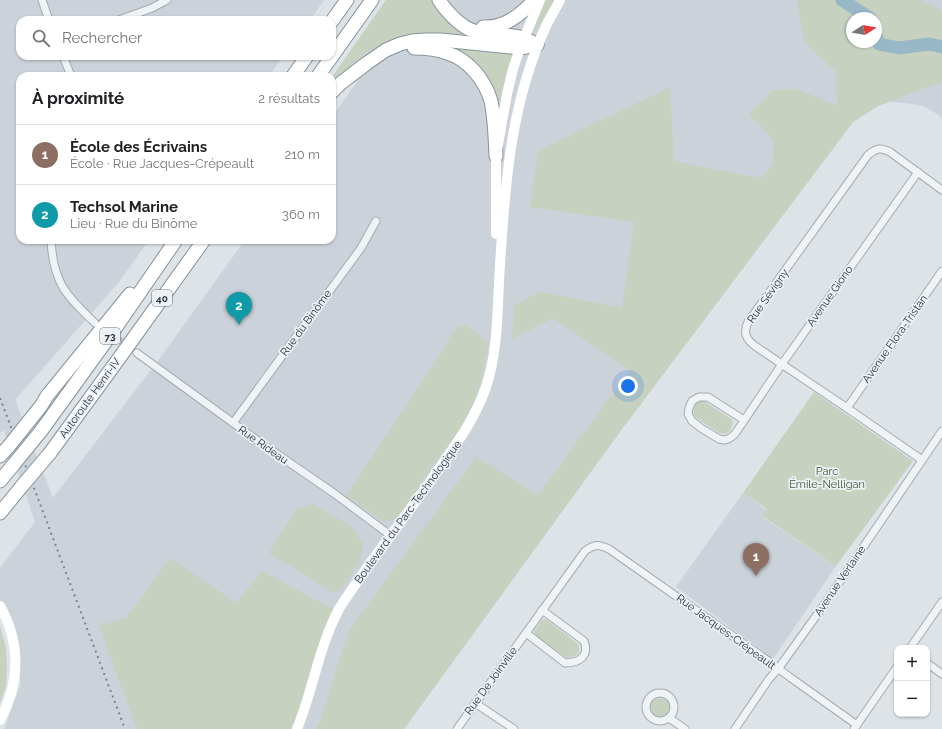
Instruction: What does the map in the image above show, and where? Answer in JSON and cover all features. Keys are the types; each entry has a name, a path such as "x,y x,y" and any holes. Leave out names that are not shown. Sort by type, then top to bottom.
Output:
{"highway":[{"path":"336,16 347,0"},
{"path":"336,51 372,0"},
{"path":"439,0 452,16 470,30 537,46"},
{"path":"461,24 495,27 513,19 526,9 534,0"},
{"path":"336,88 386,50 412,41 441,40 522,43"},
{"path":"367,63 382,56 413,48 428,48 460,58 470,66 487,90 491,101 496,156"},
{"path":"296,72 304,60"},
{"path":"321,72 329,60"},
{"name":"40","path":"0,456 5,444 41,406 47,396 105,323 172,244"},
{"name":"Autoroute Henri-IV","path":"0,481 41,431 114,330 172,244"},
{"name":"Autoroute Henri-IV","path":"1,512 50,453 201,244"}],"street":[{"path":"42,0 48,16"},
{"path":"130,16 152,8 167,0"},
{"name":"Boulevard du Parc-Technologique","path":"498,290 495,217 496,156 513,69 540,0"},
{"name":"Boulevard du Parc-Technologique","path":"297,729 303,715 328,634 340,608 390,535 461,439 478,408 486,386 493,359 497,328 504,200 507,167 516,116 523,88 537,46 547,23 560,0"},
{"path":"65,60 69,72"},
{"name":"Rue Sévigny","path":"922,460 749,341 746,334 746,328 752,316 872,152 880,148 885,149 942,190"},
{"name":"Avenue Giono","path":"744,420 708,397 699,397 692,401 688,414 692,421 719,439 725,440 735,434 782,364 918,172"},
{"name":"Rue du Binôme","path":"233,423 360,248 376,221"},
{"path":"51,244 58,278 66,293 79,308 96,323"},
{"name":"Avenue Flora-Tristan","path":"847,408 942,271"},
{"name":"Rue Rideau","path":"138,353 390,535"},
{"name":"Avenue Verlaine","path":"734,729 824,604 942,431"},
{"name":"Rue Jacques-Crépeault","path":"592,545 600,545 609,549 724,629 855,727"},
{"name":"Rue De Joinville","path":"457,729 585,551 592,545"},
{"path":"912,645 942,602"},
{"path":"0,606 10,628 15,656 15,674 12,690 8,705 0,720"},
{"path":"526,633 565,663 576,662 583,656 586,650 584,641 542,610"},
{"path":"930,664 942,674"},
{"path":"855,727 894,671"},
{"path":"475,703 514,729"},
{"path":"669,718 685,729"}],"shaded area":[{"path":"0,0 324,0 313,16 16,16 16,60 281,60 272,72 16,72 16,244 146,244 119,282 15,400 53,498 160,358 242,244 336,244 336,111 415,0 942,0 942,118 923,106 889,102 878,106 853,122 622,429 404,729 4,729 20,686 20,660 17,637 8,612 0,600 0,568 35,522 4,430 0,433"},
{"path":"743,493 767,510 762,517 836,566 773,659 676,587"}],"green space":[{"path":"386,0 434,0 468,32 471,38 399,38 379,46 364,55 336,79 336,72"},
{"path":"544,0 555,0 534,32 530,30"},
{"path":"797,0 922,0 942,11 942,85 938,83 878,106 853,122 622,429 404,729 316,729 321,719 350,629 476,457 538,495 630,370 553,318 512,339 514,306 540,292 622,308 634,222 530,207 538,151 670,87 674,161 761,178 773,164 774,141 749,114 773,90 797,89 837,106 836,72 804,41"},
{"path":"456,47 511,53 513,56 500,108 496,107 455,51"},
{"path":"466,325 488,344 482,380 473,404 458,431 427,474 402,515 390,521 383,521 346,496 457,327"},
{"name":"Parc Émile-Nelligan","path":"814,392 913,461 836,566 762,516 767,509 743,493"},
{"path":"704,401 731,419 733,422 729,432 725,434 719,433 695,417 694,407 696,403"},
{"path":"312,504 350,525 363,543 361,558 343,587 334,593 269,553 296,509"},
{"path":"170,558 236,603 262,571 334,610 313,660 300,707 291,729 137,729 99,626 127,617"},
{"path":"544,619 578,644 579,650 577,654 573,657 567,658 536,636 534,631"},
{"path":"0,626 6,648 7,666 6,687 0,703"},
{"path":"656,698 664,698 670,704 670,712 664,718 656,718 650,712 650,704"}],"waterway":[{"path":"842,0 861,12"},
{"path":"882,45 899,48 929,44 942,47"}],"tunnel":[{"path":"110,333 137,353"}],"railway":[{"path":"0,398 125,729"}],"place":[{"name":"Techsol Marine","path":"239,325"},
{"name":"École des Écrivains","path":"756,576"}]}
